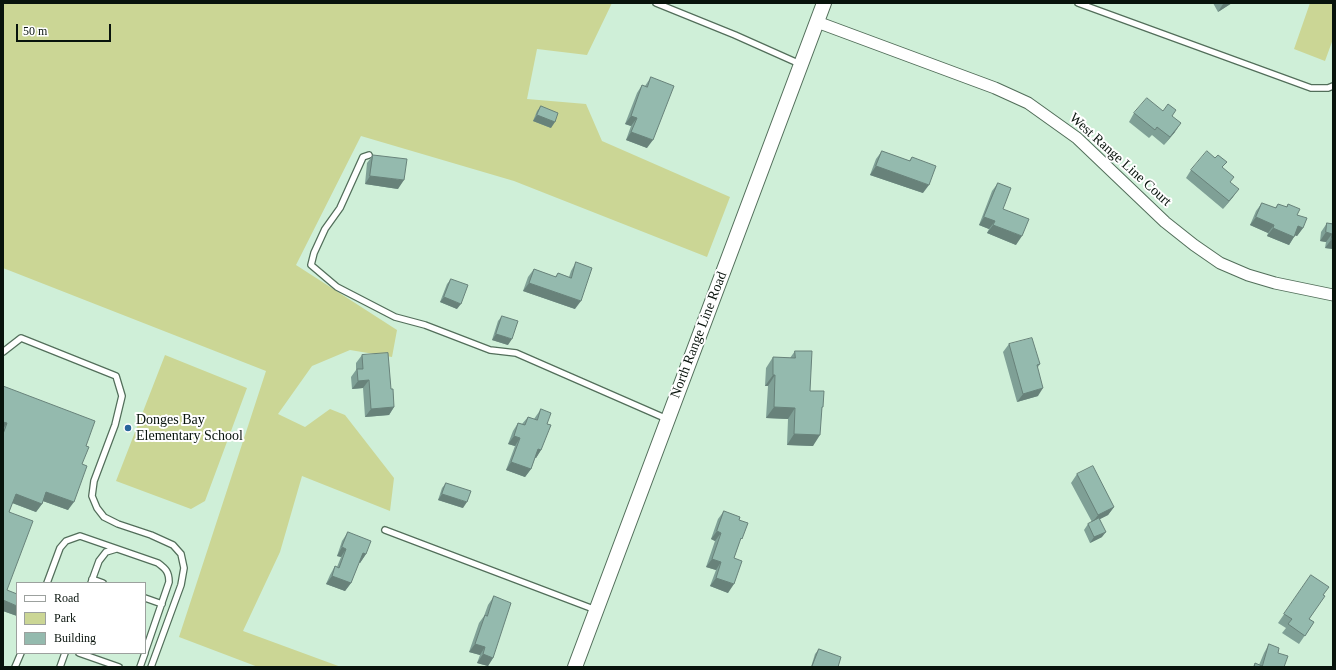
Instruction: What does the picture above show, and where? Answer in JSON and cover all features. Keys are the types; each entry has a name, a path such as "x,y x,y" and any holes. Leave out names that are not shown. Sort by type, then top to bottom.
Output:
{"street":[{"name":"North Range Line Road","path":"575,667 824,3"},
{"name":"West Range Line Court","path":"817,22 995,88 1028,103 1077,138 1165,222 1220,263 1248,275 1275,283 1333,295"}],"lane":[{"path":"656,3 801,64"},
{"path":"1078,3 1311,88 1328,88 1333,86"},
{"path":"369,154 363,157 340,208 325,229 314,253 311,265 337,287 395,317 425,325 490,350 516,353 668,419"},
{"path":"3,352 21,338 116,376 122,396 115,425 94,481 92,496 97,508 104,517 118,524 173,545 181,554 184,568 181,585 151,667"},
{"path":"385,530 596,610"},
{"path":"47,582 60,548 66,541 80,536 158,563 165,568 169,574 169,582 162,604 148,635 146,646"},
{"path":"91,581 99,561 106,552 117,549"},
{"path":"146,598 162,604"},
{"path":"15,667 21,654"},
{"path":"60,667 65,654"},
{"path":"82,654 119,667"},
{"path":"140,667 144,654"}],"green space":[{"path":"3,3 612,3 587,55 537,49 527,99 586,104 602,141 730,197 707,257 514,181 361,136 296,265 397,330 392,357 350,350 312,366 278,414 305,427 330,409 345,415 394,478 390,511 302,476 280,552 243,631 341,667 258,667 179,637 266,371 3,268"},
{"path":"1310,3 1333,3 1333,39 1325,61 1294,49"},
{"path":"165,355 247,388 205,501 191,509 116,481"}],"building":[{"path":"651,77 674,86 653,140 631,132 637,118 631,116 642,85 647,87"},
{"path":"1147,98 1163,111 1168,104 1176,110 1172,116 1181,123 1170,137 1157,127 1155,130 1134,113"},
{"path":"541,106 558,113 555,122 537,115"},
{"path":"882,151 910,161 912,157 936,166 929,185 876,166"},
{"path":"1207,151 1215,158 1218,155 1227,162 1222,167 1234,177 1230,182 1239,189 1229,201 1191,170"},
{"path":"373,155 407,159 404,180 370,176"},
{"path":"998,183 1011,188 1003,209 1029,219 1022,236 993,225 995,221 984,217"},
{"path":"1262,203 1276,208 1278,204 1287,207 1288,204 1300,209 1297,215 1307,218 1303,228 1298,226 1294,237 1273,228 1274,225 1256,217"},
{"path":"1327,223 1333,224 1333,240 1331,240 1332,234 1326,232"},
{"path":"576,262 592,268 581,301 529,283 534,269 556,277 558,273 571,278"},
{"path":"451,279 468,285 461,304 444,297"},
{"path":"502,316 518,321 512,339 496,334"},
{"path":"1032,338 1040,364 1037,365 1043,388 1023,394 1009,344"},
{"path":"795,351 812,351 810,391 824,391 820,435 794,434 795,408 774,407 775,375 773,375 773,357 795,358"},
{"path":"388,353 394,407 371,409 369,380 358,381 357,369 363,369 362,355"},
{"path":"3,386 95,421 86,446 89,447 82,464 87,466 74,502 46,492 42,504 16,494 9,512 33,521 7,590 16,594 16,606 3,600 3,434 7,423 3,422"},
{"path":"541,409 551,413 547,424 551,425 541,450 538,449 531,469 511,462 520,438 514,436 518,423 525,425 528,417 537,420"},
{"path":"1093,466 1114,507 1098,515 1077,474"},
{"path":"446,483 471,491 467,502 442,494"},
{"path":"724,511 740,517 739,520 748,523 734,558 742,561 734,584 716,578 721,562 712,559 721,533 717,531"},
{"path":"1099,518 1106,532 1094,537 1088,524"},
{"path":"348,532 371,541 366,554 363,553 351,583 332,576 335,566 339,568 346,549 342,547"},
{"path":"1311,575 1329,587 1323,595 1325,596 1309,619 1314,622 1305,636 1288,624 1292,619 1284,614"},
{"path":"494,596 511,603 493,658 483,654 485,647 475,644 485,615 487,616"},
{"path":"1269,644 1279,648 1278,653 1288,656 1284,667 1254,667 1255,663 1262,666"},
{"path":"819,649 841,657 838,667 812,667"}],"place":[{"name":"Donges Bay Elementary School","path":"128,428"}]}
